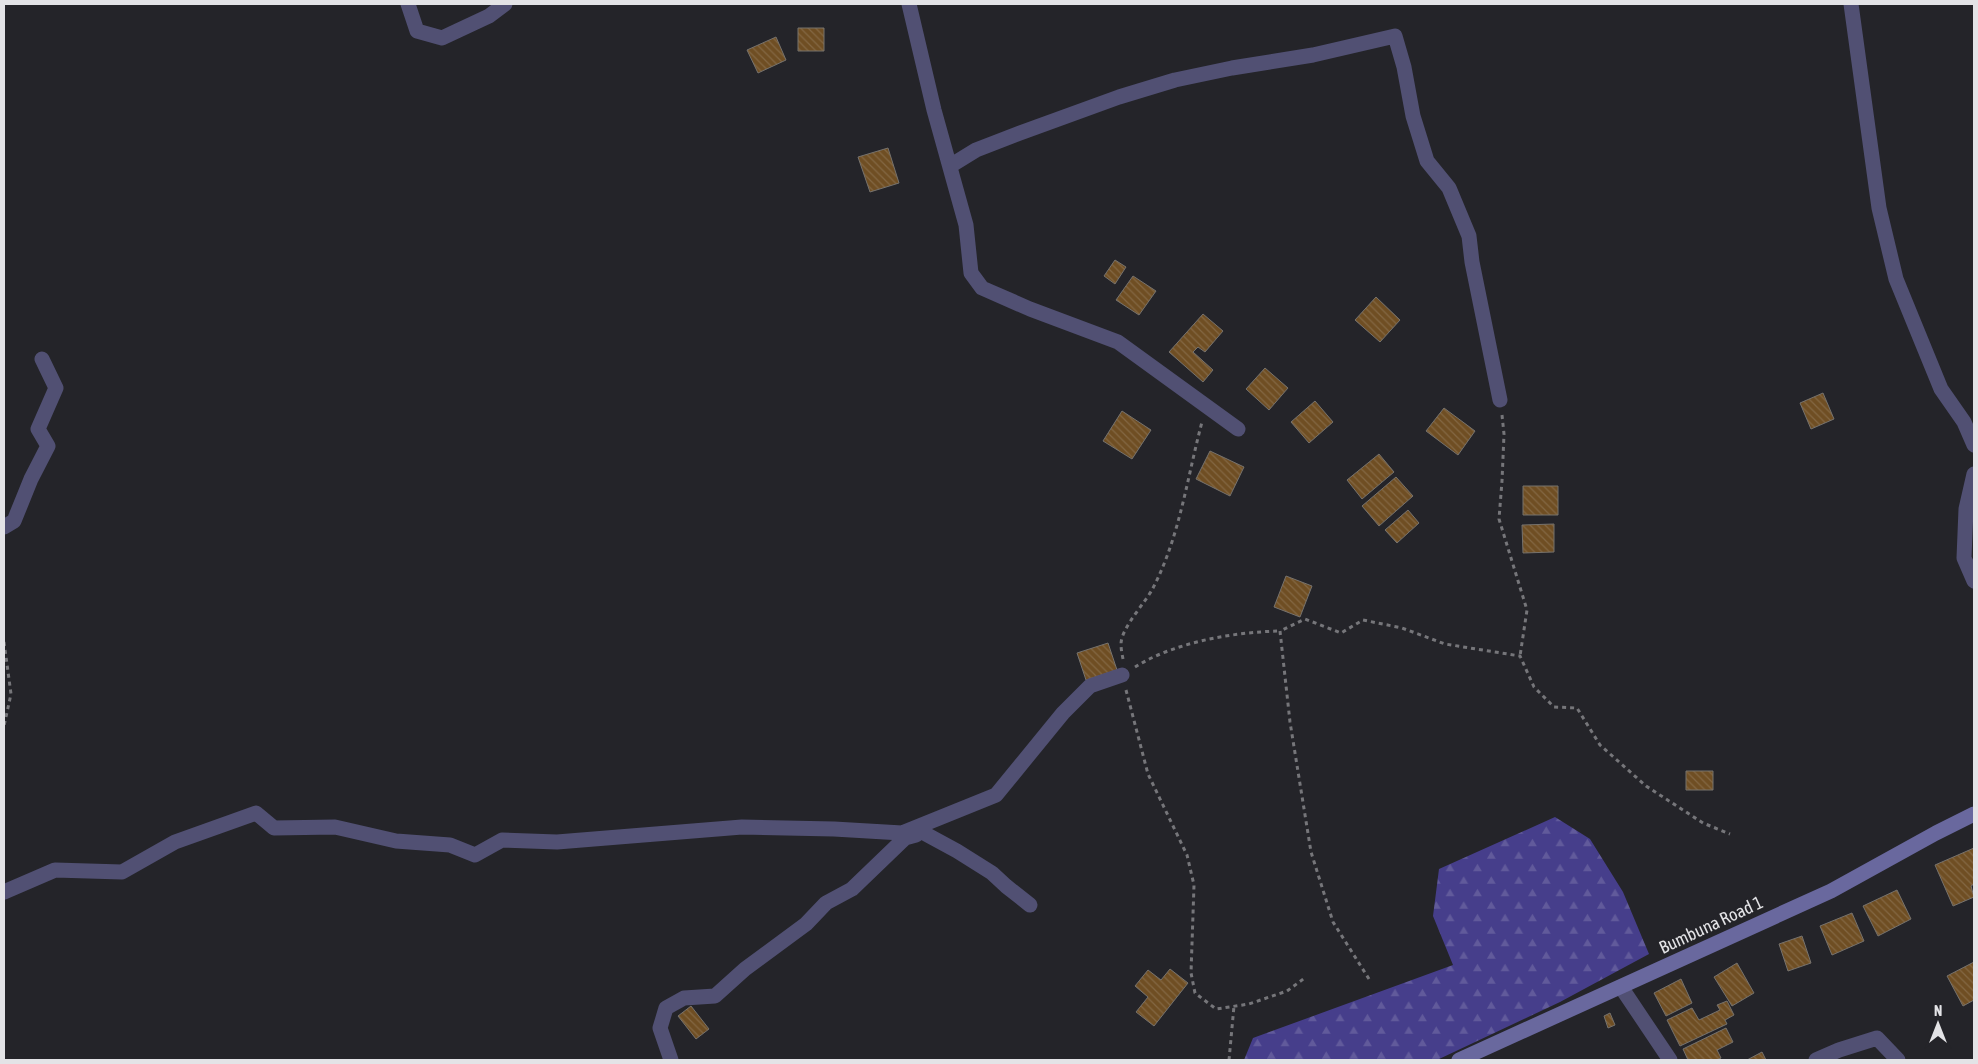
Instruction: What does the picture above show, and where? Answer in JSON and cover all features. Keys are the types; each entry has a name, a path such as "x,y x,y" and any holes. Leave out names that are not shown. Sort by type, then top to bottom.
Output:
{"main road":[{"name":"Bumbuna Road 1","path":"1459,1060 1831,891 1974,814"}],"street":[{"path":"408,4 417,31 442,38 489,16 505,4"},
{"path":"909,4 966,225 971,273 982,288 1030,309 1118,342 1238,429"},
{"path":"1851,4 1879,208 1896,279 1941,389 1964,422 1974,445"},
{"path":"950,166 976,150 1119,97 1156,86 1232,68 1313,55 1395,36 1404,67 1413,116 1427,161 1449,188 1469,236 1472,262 1500,400"},
{"path":"4,527 14,522 31,479 48,446 38,429 56,388 42,359"},
{"path":"1974,474 1966,509 1964,558 1974,581"},
{"path":"902,833 996,795 1063,713 1090,686 1122,675"},
{"path":"4,892 55,870 122,872 175,842 256,813 274,828 335,827 396,841 450,845 475,855 502,840 557,842 742,827 902,833 922,832 992,872 1030,905"},
{"path":"670,1060 660,1028 666,1008 684,998 715,996 745,969 806,924 826,903 852,889 905,838 922,832"},
{"path":"1621,987 1670,1060"},
{"path":"1816,1060 1877,1038 1898,1060"}],"path":[{"path":"1500,400 1504,434 1499,519 1527,610 1520,656 1534,687 1554,707 1577,708 1600,745 1646,786 1703,823 1730,834"},
{"path":"1206,406 1181,511 1169,550 1153,589 1133,617 1120,642 1123,657 1122,675 1148,774 1187,855 1194,885 1191,972 1195,993 1216,1009 1249,1004 1287,991 1306,977"},
{"path":"1122,675 1146,660 1193,644 1250,632 1280,631 1305,619 1341,633 1363,620 1402,628 1445,644 1520,656"},
{"path":"1280,631 1290,722 1311,852 1333,922 1369,979"},
{"path":"4,642 11,694 4,726"},
{"path":"1229,1060 1234,1006"}],"green space":[{"path":"1555,817 1590,839 1623,892 1649,954 1560,1002 1437,1060 1244,1060 1253,1038 1453,965 1433,916 1439,869"}],"building":[{"path":"798,28 824,28 824,51 798,51"},
{"path":"776,37 786,60 758,73 747,50"},
{"path":"888,148 899,183 870,192 858,157"},
{"path":"1115,260 1126,267 1115,284 1104,276"},
{"path":"1133,276 1156,291 1139,315 1116,300"},
{"path":"1376,297 1400,320 1380,342 1355,320"},
{"path":"1203,314 1223,331 1205,352 1198,347 1193,352 1213,370 1203,382 1169,352"},
{"path":"1265,368 1288,388 1269,410 1246,389"},
{"path":"1823,393 1834,419 1811,429 1800,403"},
{"path":"1315,401 1333,422 1309,443 1291,422"},
{"path":"1444,408 1475,431 1458,455 1426,431"},
{"path":"1122,411 1151,430 1132,459 1103,441"},
{"path":"1210,451 1244,467 1230,496 1196,479"},
{"path":"1379,454 1394,472 1362,499 1347,480"},
{"path":"1396,477 1413,496 1379,526 1362,506"},
{"path":"1523,486 1558,486 1558,515 1523,515"},
{"path":"1408,510 1419,523 1397,543 1385,530"},
{"path":"1554,524 1554,552 1523,553 1522,525"},
{"path":"1286,576 1312,586 1300,617 1274,607"},
{"path":"1108,643 1117,670 1086,680 1077,653"},
{"path":"1686,771 1713,771 1713,790 1686,790"},
{"path":"1974,848 1974,884 1971,886 1974,897 1953,906 1935,865"},
{"path":"1897,890 1911,919 1878,936 1863,906"},
{"path":"1852,913 1864,941 1832,955 1820,926"},
{"path":"1802,936 1811,963 1788,971 1779,944"},
{"path":"1974,962 1974,1000 1963,1006 1947,976"},
{"path":"1737,963 1754,993 1732,1006 1714,977"},
{"path":"1170,969 1188,983 1154,1026 1136,1012 1148,997 1135,986 1148,970 1161,980"},
{"path":"1681,979 1692,1003 1666,1016 1654,993"},
{"path":"1727,1001 1734,1015 1725,1020 1727,1024 1680,1046 1667,1020 1692,1008 1699,1020 1720,1010 1717,1005"},
{"path":"691,1006 709,1029 696,1039 678,1016"},
{"path":"1610,1013 1615,1025 1608,1028 1604,1016"},
{"path":"1726,1028 1733,1042 1717,1050 1721,1058 1717,1060 1688,1060 1683,1049"},
{"path":"1762,1052 1766,1060 1747,1060"}]}
